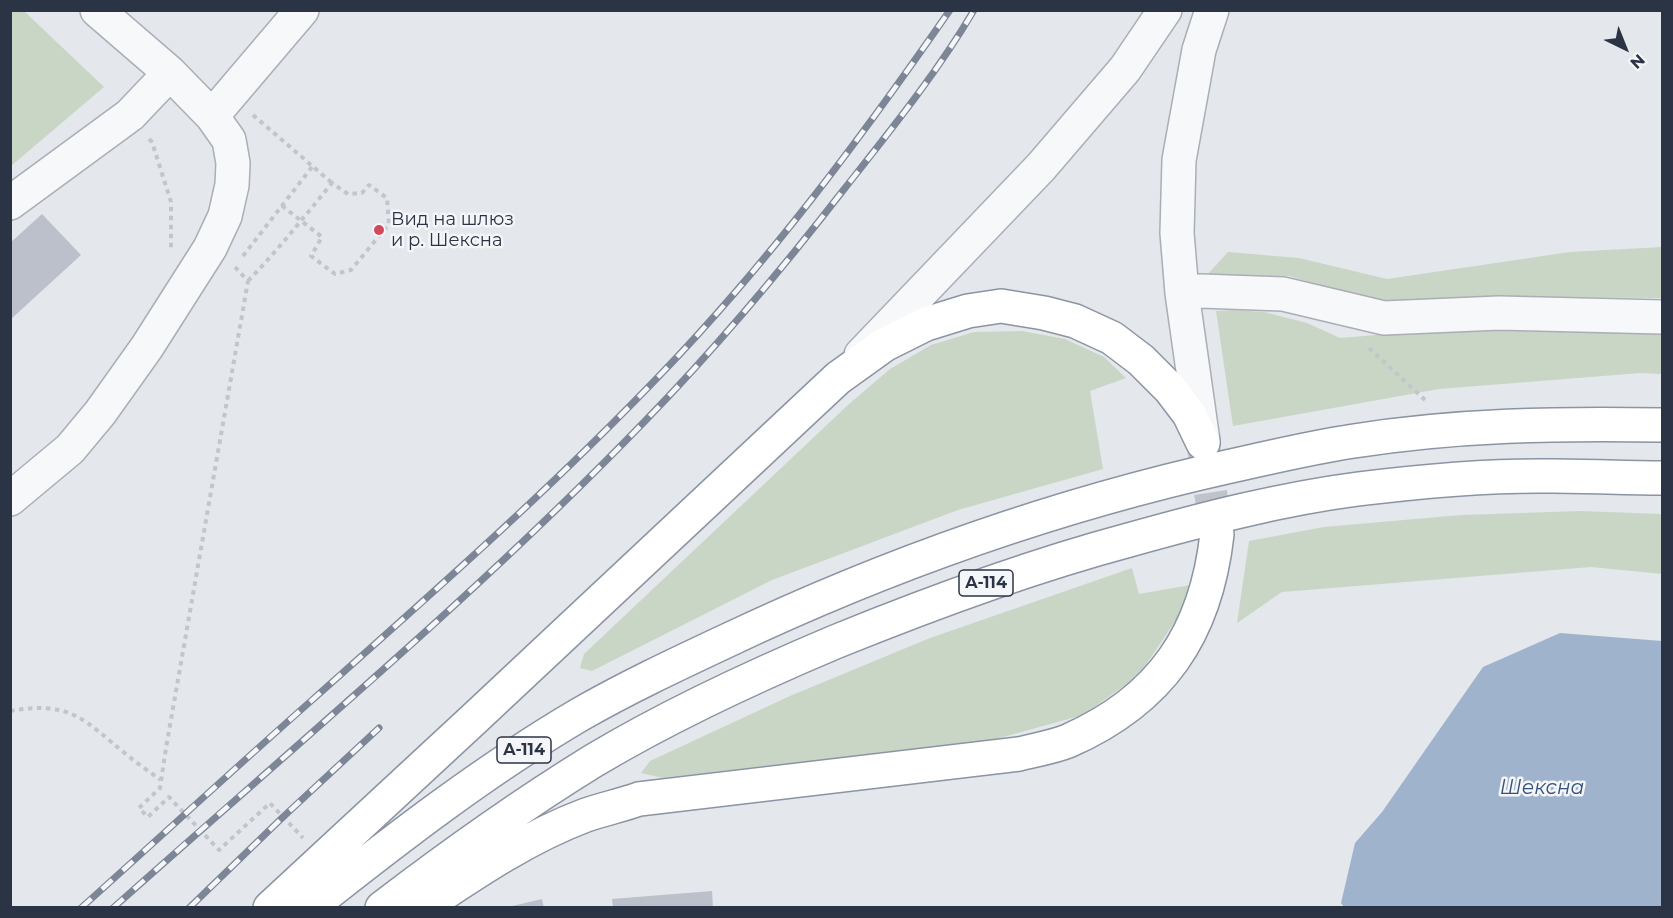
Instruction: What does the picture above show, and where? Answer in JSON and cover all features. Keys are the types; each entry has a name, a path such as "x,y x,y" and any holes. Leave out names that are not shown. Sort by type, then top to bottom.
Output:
{"highway":[{"path":"270,908 838,378 884,345 926,324 968,311 1001,306 1075,321 1112,338 1141,360 1170,389 1189,414 1203,443"},
{"name":"А-114","path":"309,908 391,844 506,761 581,714 760,625 841,589 930,555 1012,527 1169,480 1353,441 1448,430 1550,424 1662,425"},
{"name":"А-114","path":"382,908 502,820 594,761 684,710 782,664 883,622 1062,558 1182,525 1276,503 1357,489 1453,479 1549,475 1662,478"},
{"path":"422,908 522,844 585,816 639,799 1019,754 1065,742 1105,723 1136,702 1163,674 1185,642 1203,606 1213,567 1217,534"}],"street":[{"path":"10,499 70,449 100,413 147,347 210,248 225,216 232,185 233,163 229,140 213,116 170,73 97,10"},
{"path":"213,116 302,10"},
{"path":"838,378 1041,167 1125,69 1165,10"},
{"path":"1203,443 1182,293 1177,233 1179,159 1199,50 1212,10"},
{"path":"10,203 130,115 170,73"},
{"path":"1182,293 1201,291 1283,294 1384,318 1499,313 1662,317"}],"path":[{"path":"130,115 152,142 171,202 172,249 168,260"},
{"path":"248,281 235,267 281,205 312,167 348,194 362,193 369,185 387,198 389,224 351,270 335,274 311,256 322,237 281,205"},
{"path":"310,844 270,804 219,850 169,797 148,817 139,808 160,788 162,780 248,281 273,255 332,183"},
{"path":"1362,341 1425,401"},
{"path":"10,711 54,708 67,711 94,725 128,755 162,780"}],"green space":[{"path":"11,10 24,11 104,87 11,166"},
{"path":"1662,247 1662,298 1502,297 1393,307 1289,276 1207,275 1228,252 1299,258 1387,279 1570,252"},
{"path":"1216,311 1264,312 1307,323 1340,338 1496,325 1662,326 1662,374 1641,373 1439,389 1233,426"},
{"path":"1022,331 1065,339 1104,357 1126,378 1090,391 1103,469 958,510 772,580 592,671 580,668 584,654 849,404 890,369 931,345 974,332"},
{"path":"1580,511 1662,514 1662,574 1591,567 1282,592 1237,623 1249,541 1324,527 1461,515"},
{"path":"1132,568 1139,594 1191,585 1178,617 1139,675 1083,715 996,739 663,778 641,773 650,761 790,696 930,638"}],"water":[{"name":"Шексна","path":"1560,633 1662,641 1662,907 1344,907 1341,903 1355,843 1382,812 1483,667"}],"building":[{"path":"42,214 81,255 10,320 10,243"},
{"path":"712,891 713,908 613,908 612,899"},
{"path":"542,899 544,908 508,908 508,907"}],"tunnel":[{"path":"1203,444 1217,534"}],"railway":[{"path":"81,908 489,541 576,460 660,375 776,244 848,152 950,10"},
{"path":"113,908 451,608 582,485 645,421 723,336 822,218 945,56 974,10"},
{"path":"189,908 379,728"}],"place":[{"name":"Вид на шлюз и р. Шексна","path":"379,230"}]}
